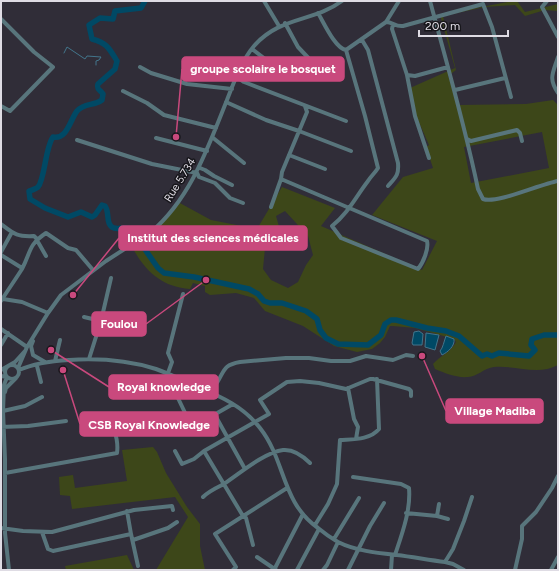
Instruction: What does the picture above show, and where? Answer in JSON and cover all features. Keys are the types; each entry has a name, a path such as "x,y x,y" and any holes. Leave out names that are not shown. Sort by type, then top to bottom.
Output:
{"street":[{"path":"264,1 279,26"},
{"name":"Rue 5.734","path":"4,396 6,388 18,372 28,347 39,328 48,313 67,290 117,253 144,238 158,227 169,213 200,168 236,77 252,49 263,36 285,23 318,13 337,5 342,1"},
{"path":"346,50 386,22 399,1"},
{"path":"430,1 455,90 478,189 482,199 488,200 502,197 558,180"},
{"path":"547,1 542,7 558,37"},
{"path":"386,22 398,26 434,18 482,3 492,27 510,97"},
{"path":"318,13 336,44 342,49 346,50"},
{"path":"1,21 34,52 53,67 10,111 1,106"},
{"path":"285,23 298,47 316,66 332,79"},
{"path":"392,24 392,30 407,75 415,116 429,158"},
{"path":"362,40 367,46 398,163 399,171 388,186"},
{"path":"252,49 269,62 296,78"},
{"path":"282,179 350,207 427,241 428,245 421,265 418,269 341,238 332,226 344,217 350,207 378,168 346,50"},
{"path":"558,57 552,82 558,93"},
{"path":"140,67 151,73 187,84 232,89"},
{"path":"407,75 416,76 448,67"},
{"path":"236,77 244,82 346,121"},
{"path":"455,90 505,78"},
{"path":"123,91 147,103 164,115 216,128"},
{"path":"226,102 266,120 351,151"},
{"path":"271,207 282,179 282,172 306,112 305,106"},
{"path":"466,138 471,141 517,130 520,133 522,141"},
{"path":"212,137 244,163"},
{"path":"156,138 207,151"},
{"path":"77,140 152,164 197,173 199,177 215,184 230,198 243,203"},
{"path":"289,155 325,169"},
{"path":"200,168 232,185"},
{"path":"1,224 22,237 34,236 46,256"},
{"path":"1,252 12,232"},
{"path":"48,313 22,302 2,300 22,268 30,249 37,239 46,233 68,248 76,250 93,270"},
{"path":"1,255 22,268"},
{"path":"89,359 101,320 111,278"},
{"path":"168,373 172,362 168,353 183,294"},
{"path":"84,316 101,320"},
{"path":"39,328 31,346 31,350 32,355 44,363"},
{"path":"1,329 28,347 15,362 1,370"},
{"path":"1,345 8,333"},
{"path":"55,361 60,340"},
{"path":"209,392 219,380 224,369 232,363 286,358 350,361 366,356 393,360 406,355 413,356"},
{"path":"1,376 12,379 18,372 44,363 89,359 119,360 168,373 241,408 255,422 269,441 275,452 287,488 297,508 315,525 338,542 359,549 445,562 453,564 464,570"},
{"path":"18,372 44,363"},
{"path":"9,570 3,539 5,473 2,427 4,385 7,377 5,371 9,366 15,365 18,372"},
{"path":"37,366 41,382"},
{"path":"175,451 182,464 194,459 268,414 260,400 287,382 300,381 348,388 370,379 377,379 409,389 411,391 411,396"},
{"path":"315,525 328,504 337,484 340,440 356,439 374,435 379,429 377,379"},
{"path":"188,419 177,396 189,383"},
{"path":"348,388 354,419 358,428 356,439"},
{"path":"3,411 25,406 42,397"},
{"path":"188,419 200,418 205,420 233,404"},
{"path":"215,415 245,469"},
{"path":"157,427 164,427 170,433 185,425 188,419"},
{"path":"2,427 66,421"},
{"path":"5,473 117,453 118,446 112,428 101,424"},
{"path":"203,497 255,462 275,452 285,450 296,452 310,463"},
{"path":"204,452 243,516 246,518 253,545"},
{"path":"517,569 522,539 522,526 536,512 558,476"},
{"path":"353,477 401,484 409,489 401,538 393,555 391,570"},
{"path":"233,570 236,567 215,534 287,488"},
{"path":"552,488 558,488"},
{"path":"445,562 453,550 472,497"},
{"path":"334,539 359,498"},
{"path":"348,570 384,503"},
{"path":"437,516 439,504"},
{"path":"3,528 52,532 88,521 142,508 172,506 173,510"},
{"path":"127,511 138,566"},
{"path":"406,513 437,516 448,519"},
{"path":"257,557 275,570 303,514"},
{"path":"133,540 168,528 177,522"},
{"path":"298,570 320,529"},
{"path":"42,532 48,549 53,551 131,534"},
{"path":"323,570 338,542"},
{"path":"551,570 558,558"}],"green space":[{"path":"512,1 517,1 525,12 558,4 558,11 545,10 525,16 515,5 485,7 443,16 456,70 448,76 460,105 526,104 553,100 558,105 558,365 543,370 494,367 471,377 455,376 435,369 433,364 454,346 456,342 454,339 415,328 390,326 385,337 380,343 372,349 357,352 334,346 303,326 265,311 254,298 236,293 210,295 205,292 205,286 193,283 190,289 180,288 170,285 154,276 136,254 131,245 145,238 178,202 211,220 257,229 282,187 335,208 321,226 422,270 437,241 372,215 403,177 433,168 426,147 429,145 414,111 410,88 455,68 440,15","holes":["542,132 549,168 471,183 464,147","285,211 308,236 313,255 306,265 298,282 288,288 271,280 263,269 265,248 280,230 276,216"]},
{"path":"153,447 157,452 166,473 187,507 200,524 200,546 205,570 156,570 188,517 175,497 72,509 70,496 60,495 59,477 73,475 75,488 127,481 122,450"},
{"path":"127,555 134,570 66,570 65,566"}],"water":[{"path":"419,331 423,334 422,345 413,345 414,332"},
{"path":"426,333 439,335 435,350 425,347"},
{"path":"446,336 454,339 454,342 451,348 442,355 440,351"}],"waterway":[{"path":"145,1 141,8 115,11 113,19 100,18 89,25 92,39 101,42 107,47 117,61 115,69 98,84 98,88 103,94 102,100 80,108 65,132 58,137 53,137 48,148 40,183 37,188 29,191 30,199 45,208 68,217 81,212 92,217 102,205 105,206 111,226 114,228 133,229 158,268 164,273 194,277 249,289 258,294 264,301 270,303 282,303 306,311 317,319 320,330 326,338 338,344 368,345 381,335 385,324 391,320 446,331 459,336 482,356 487,354 492,356 499,353 529,356 535,350 531,345 532,339 544,335 558,335"},
{"path":"64,53 67,47 85,59 87,56 101,57 96,61 96,65"}],"place":[{"name":"groupe scolaire le bosquet","path":"176,137"},
{"name":"Foulou","path":"206,280"},
{"name":"Institut des sciences médicales","path":"73,295"},
{"name":"Royal knowledge","path":"51,350"},
{"name":"Village Madiba","path":"422,356"},
{"name":"CSB Royal Knowledge","path":"63,370"}]}
